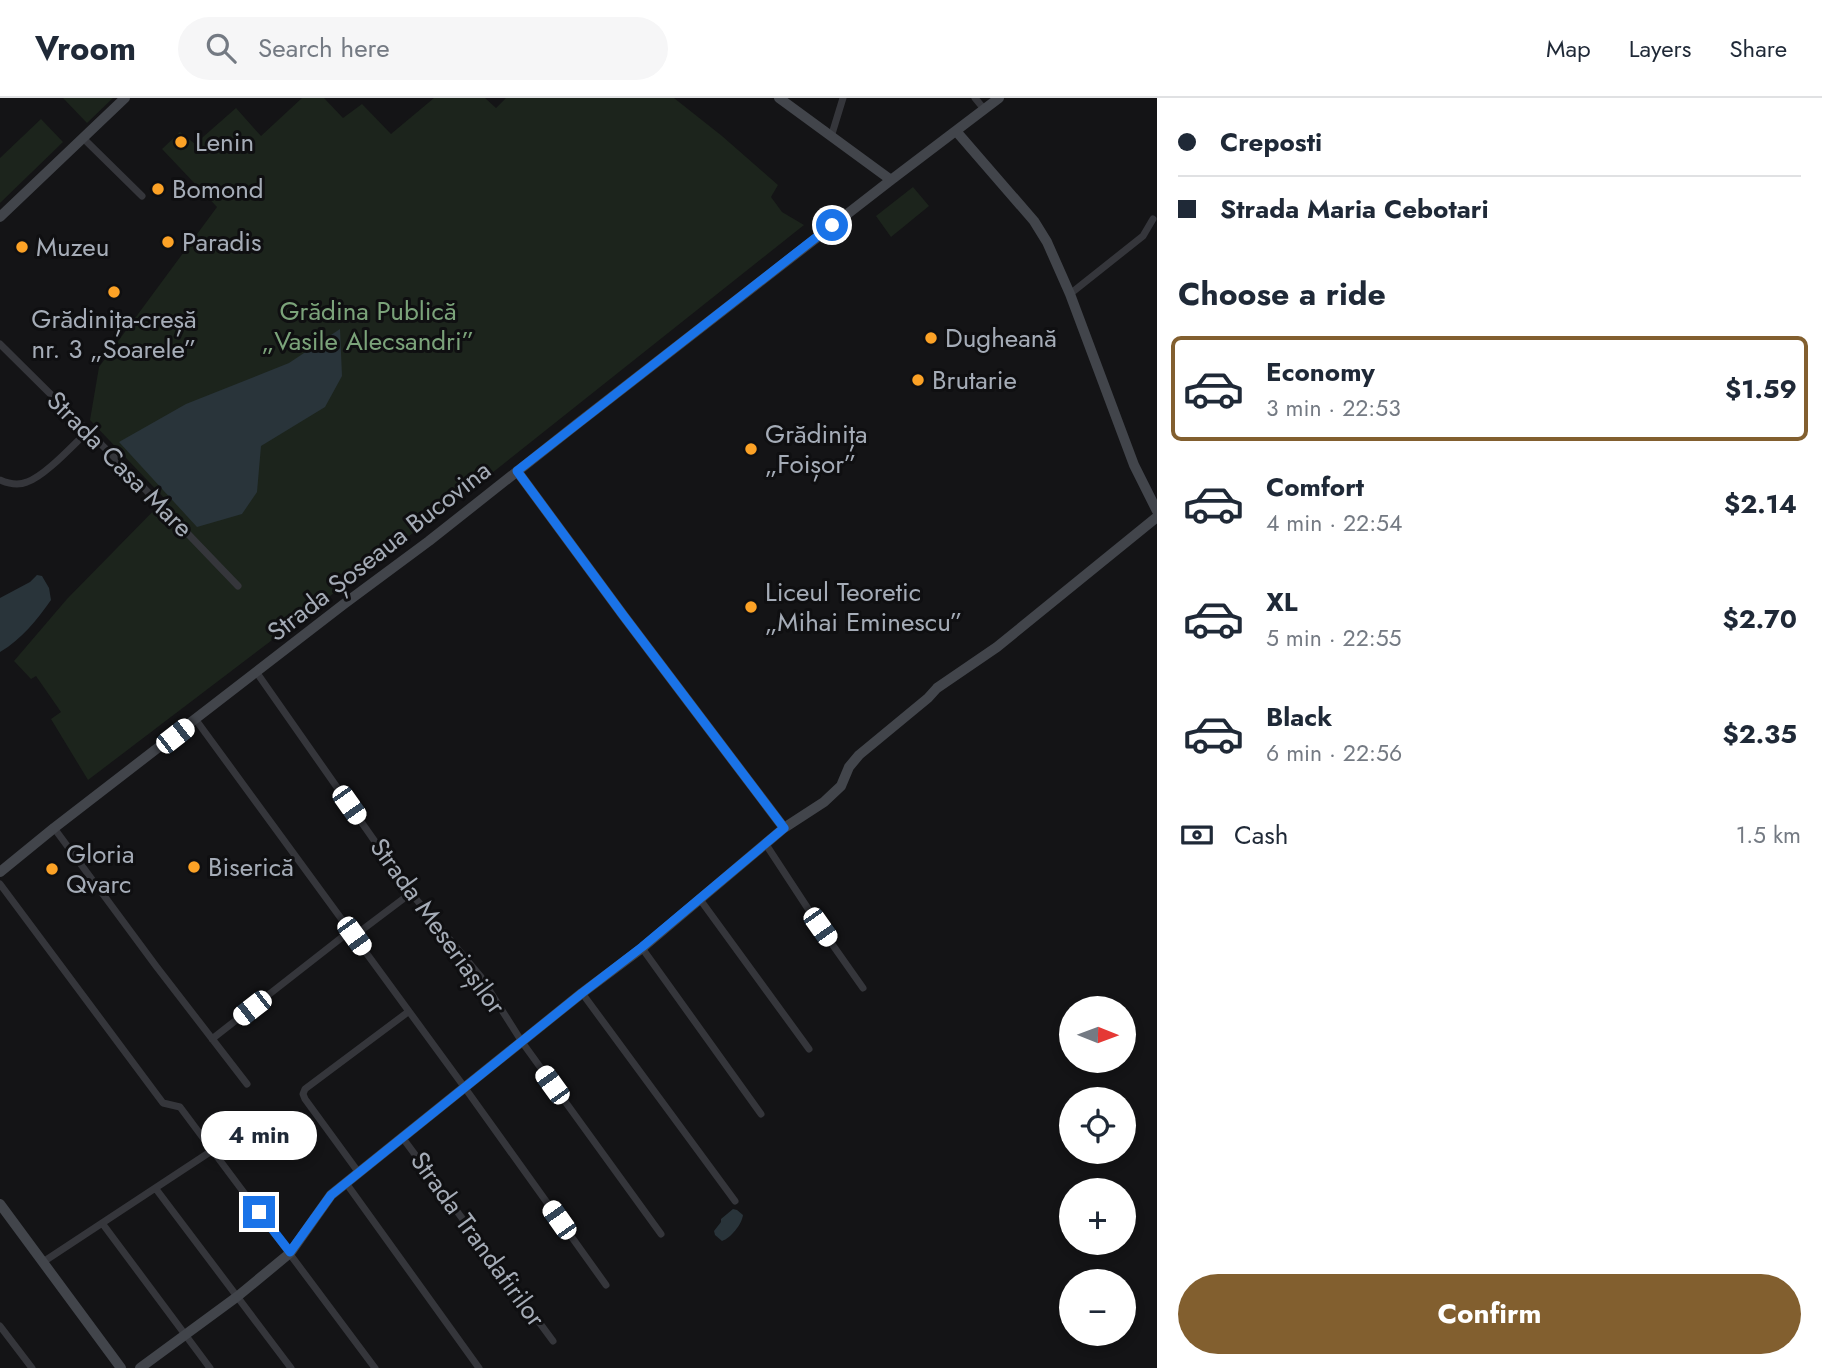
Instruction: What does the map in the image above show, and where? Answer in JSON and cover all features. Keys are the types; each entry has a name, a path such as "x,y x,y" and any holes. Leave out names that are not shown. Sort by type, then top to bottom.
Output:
{"street":[{"path":"0,218 125,98"},
{"path":"779,98 891,180"},
{"path":"831,137 843,98"},
{"path":"975,98 984,110"},
{"name":"Strada Șoseaua Bucovina","path":"0,872 999,98"},
{"path":"140,1368 238,1296 290,1252 331,1195 642,947 765,843 824,802 841,786 849,766 859,755 937,688 997,647 1157,511 1134,465 1070,294 1047,242 1034,221 956,131"},
{"path":"83,138 142,196"},
{"path":"1070,294 1143,236 1153,219"},
{"name":"Strada Casa Mare","path":"0,344 238,586"},
{"path":"0,480 13,484 31,481 88,431"},
{"path":"517,471 784,828"},
{"name":"Strada Meseriașilor","path":"257,673 411,893 481,977 522,1042 661,1234"},
{"path":"196,720 606,1285"},
{"path":"54,828 247,1084"},
{"path":"765,843 863,988"},
{"path":"0,884 163,1102 180,1107 375,1368"},
{"path":"212,1039 411,893"},
{"path":"699,898 809,1049"},
{"path":"642,947 761,1114"},
{"path":"582,993 735,1201"},
{"path":"359,1173 303,1094 305,1089 408,1012"},
{"name":"Strada Trandafirilor","path":"402,1137 553,1341"},
{"path":"43,1262 213,1150"},
{"path":"346,1183 479,1368"},
{"path":"156,1189 291,1368"},
{"path":"2,1211 121,1368"},
{"path":"102,1223 210,1368"},
{"path":"0,1326 32,1368"}],"green space":[{"path":"63,98 113,98 87,123"},
{"name":"Grădina Publică „Vasile Alecsandri”","path":"302,98 324,98 343,118 362,104 391,134 434,98 485,98 496,108 506,98 674,98 778,185 771,197 782,212 804,225 492,473 88,780 51,719 61,712 36,676 31,679 14,661 67,599 165,499 90,420 99,367 217,207 162,149 180,132 195,144 236,108 261,136"},
{"path":"41,119 63,142 0,203 0,158"},
{"path":"913,187 929,206 891,237 876,216"}],"shaded area":[{"path":"340,329 342,376 325,407 261,446 257,492 242,514 197,527 119,442 186,404 289,363"},
{"path":"37,575 42,576 49,588 51,600 28,629 0,652 0,598 30,582"},
{"path":"733,1209 743,1215 742,1219 732,1234 722,1241 714,1231 721,1219"}],"place":[{"name":"Lenin","path":"181,142"},
{"name":"Bomond","path":"158,189"},
{"name":"Paradis","path":"168,242"},
{"name":"Muzeu","path":"22,247"},
{"name":"Grădinița-creșă nr. 3 „Soarele”","path":"114,292"},
{"name":"Dugheană","path":"931,338"},
{"name":"Brutarie","path":"918,380"},
{"name":"Grădinița „Foișor”","path":"751,449"},
{"name":"Liceul Teoretic „Mihai Eminescu”","path":"751,607"},
{"name":"Biserică","path":"194,867"},
{"name":"Gloria Qvarc","path":"52,869"}],"route":[{"path":"259,1212 290,1252 331,1195 642,947 784,828 517,471 832,225"}]}
